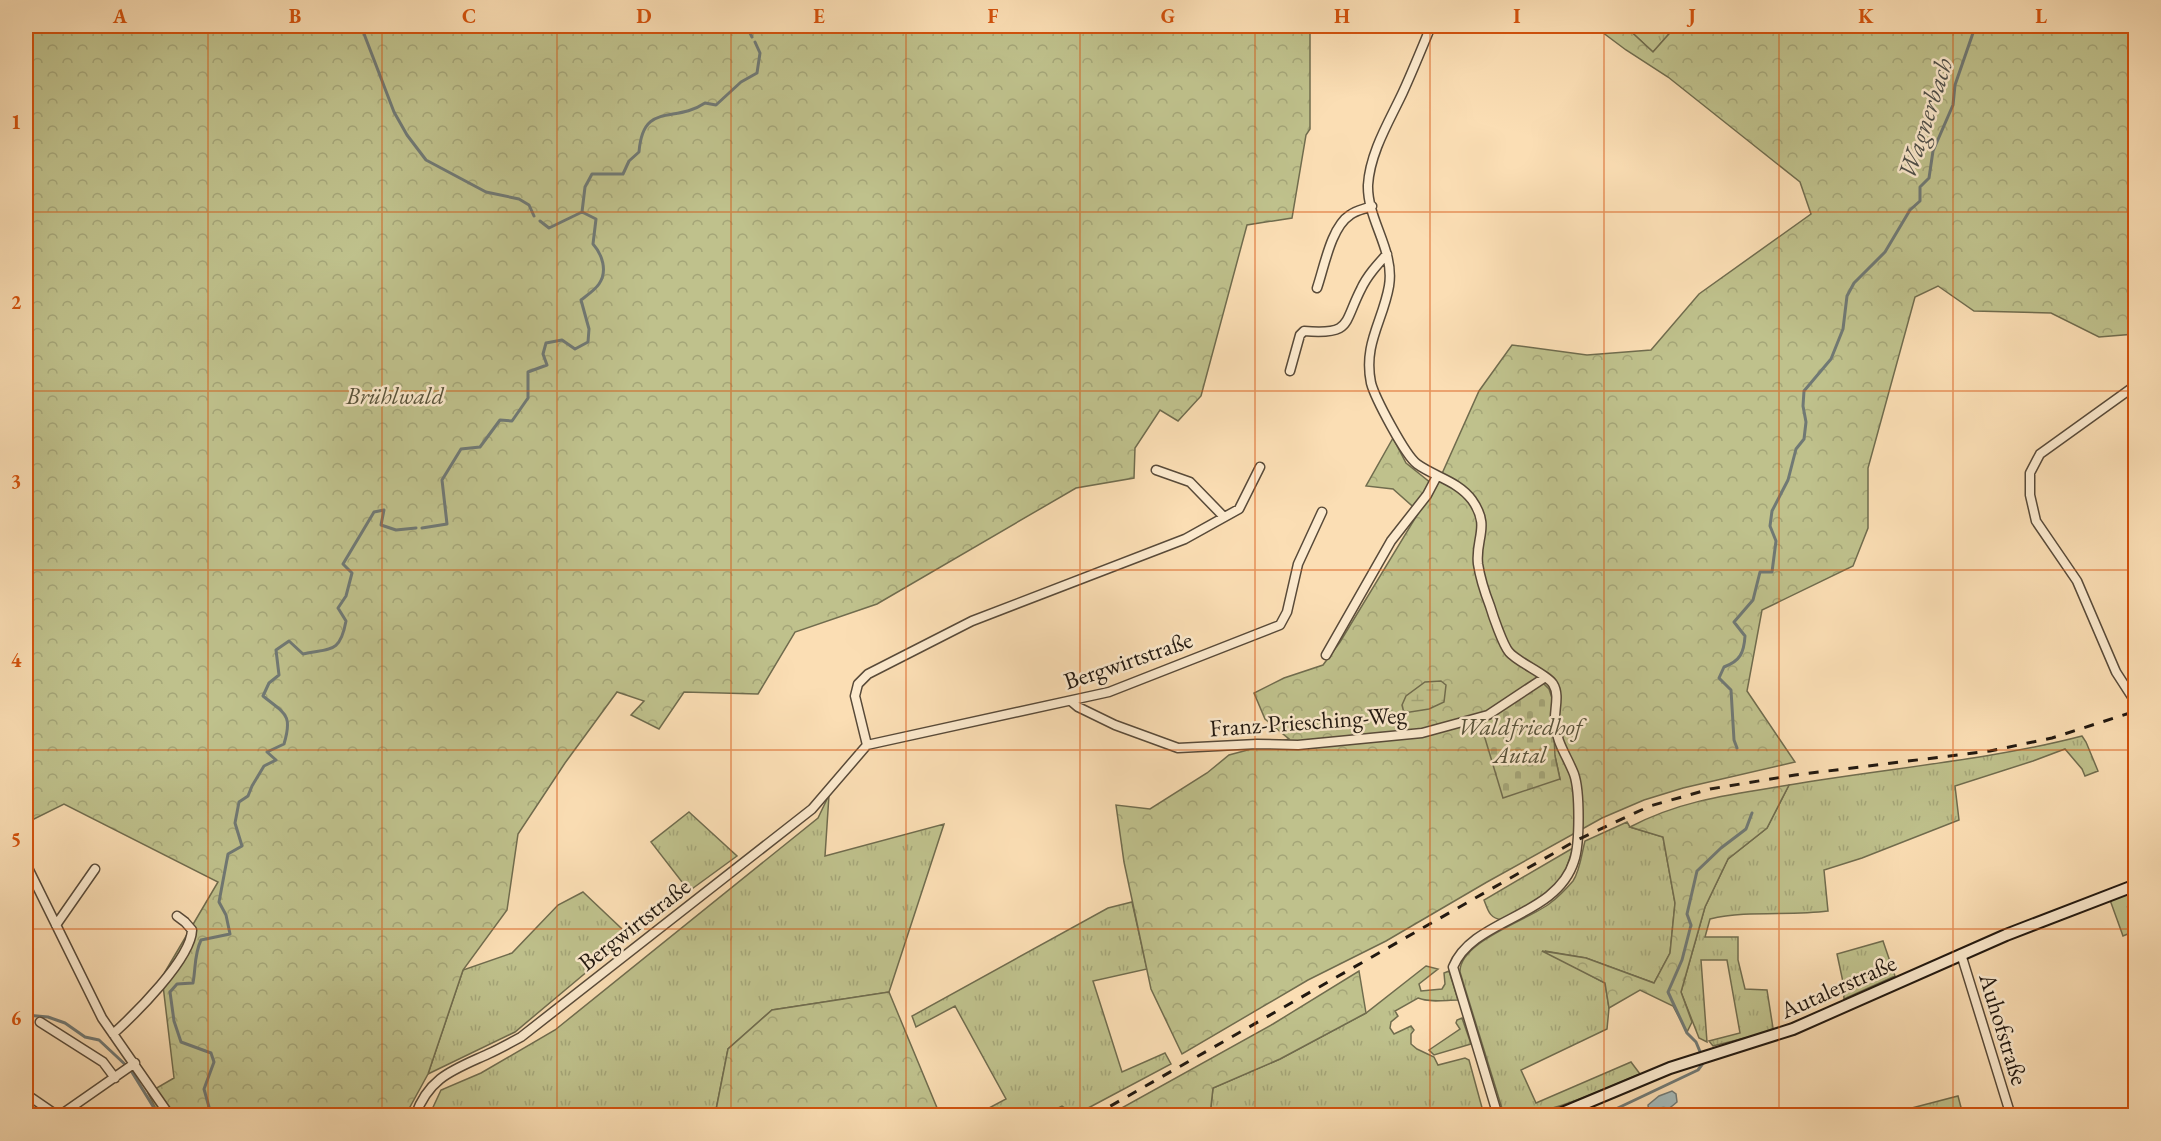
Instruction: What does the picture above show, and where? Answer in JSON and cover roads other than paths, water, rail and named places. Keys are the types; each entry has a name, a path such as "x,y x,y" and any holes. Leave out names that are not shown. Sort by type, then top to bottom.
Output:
{"main road":[{"name":"Autalerstraße","path":"1555,1116 1694,1059 1767,1039 1793,1029 1961,954 2136,885"}],"street":[{"path":"1431,26 1377,147 1368,182 1372,206 1387,254 1390,275 1389,287 1371,342 1371,381 1374,393 1414,462 1453,483 1472,500 1483,521 1478,561 1489,604 1508,652 1553,682 1557,694 1555,721 1558,742 1575,777 1578,809 1575,860 1564,883 1550,897 1471,943 1457,956 1453,967 1498,1116"},
{"path":"1317,288 1336,232 1343,220 1351,214 1372,206"},
{"path":"1290,371 1300,335 1304,331 1323,333 1334,331 1345,325 1360,289 1373,269 1387,254"},
{"path":"2136,386 2040,454 2030,472 2030,495 2036,521 2077,581 2116,672 2132,693 2136,703"},
{"path":"867,745 855,696 858,684 868,674 972,621 1185,539 1239,509 1260,467"},
{"path":"1156,470 1190,482 1224,517"},
{"path":"1326,655 1391,541 1427,495 1437,476"},
{"name":"Bergwirtstraße","path":"415,1116 421,1101 434,1083 451,1070 521,1037 812,809 867,745 1072,702 1109,692 1280,625 1287,612 1298,564 1322,512"},
{"name":"Franz-Priesching-Weg","path":"1072,702 1115,725 1178,748 1257,744 1298,745 1422,733 1488,715 1544,678"},
{"path":"26,864 102,1018 170,1116"},
{"path":"56,926 94,869"},
{"path":"113,1034 144,1005 192,938 192,930 177,916"},
{"name":"Auhofstraße","path":"1961,954 2011,1116"},
{"path":"40,1022 103,1062 114,1078"},
{"path":"26,1094 58,1116 135,1063"}],"water":[{"path":"1672,1091 1676,1094 1677,1102 1661,1113 1649,1113 1648,1105 1659,1096"}],"waterway":[{"path":"361,26 394,112 407,135 426,160 486,192 519,199 529,205 534,216"},
{"path":"748,26 752,37"},
{"name":"Wagnerbach","path":"1737,748 1734,740 1731,690 1719,678 1724,667 1734,662 1744,647 1745,636 1734,622 1753,600 1760,572 1772,572 1776,541 1770,526 1772,511 1788,480 1796,449 1804,439 1806,422 1803,406 1804,391 1831,359 1843,329 1847,296 1854,283 1885,252 1910,210 1920,201 1920,187 1929,178 1933,151 1953,105 1955,85 1973,33 1973,26"},
{"path":"422,528 447,524 442,480 461,449 480,447 500,420 512,421 528,398 528,372 547,365 543,354 546,343 562,340 575,349 588,342 589,329 581,300 599,284 603,274 601,258 593,244 596,219 582,212 585,187 592,174 623,174 629,161 639,152 642,136 653,120 693,109 705,103 716,105 741,82 757,73 760,53 755,42"},
{"path":"540,221 549,228 582,212"},
{"path":"199,1116 209,1107 204,1089 214,1062 211,1053 181,1042 174,1021 170,992 177,984 193,983 196,956 201,940 230,934 226,915 219,902 228,854 242,846 235,823 239,802 248,796 264,766 276,760 267,752 284,744 287,734 287,720 282,711 263,696 269,683 279,675 276,650 289,641 303,654 327,650 341,639 346,621 338,608 346,596 352,573 343,564 374,512 384,510 381,525 396,530 416,528"},
{"name":"Wagnerbach","path":"1701,1054 1696,1042 1687,1033 1668,992 1682,960 1691,925 1687,914 1697,871 1721,848 1746,829 1752,813"},
{"path":"26,1015 48,1017 65,1023 85,1037 99,1040 130,1069 159,1116"},
{"name":"Wagnerbach","path":"1601,1116 1698,1070 1703,1060"}],"railway":[{"path":"1093,1116 1577,840 1650,806 1710,789 1795,775 1990,751 2052,738 2136,711"}],"park label":[{"name":"Brühlwald","path":"395,395"},
{"name":"Waldfriedhof Autal","path":"1520,740"}]}
